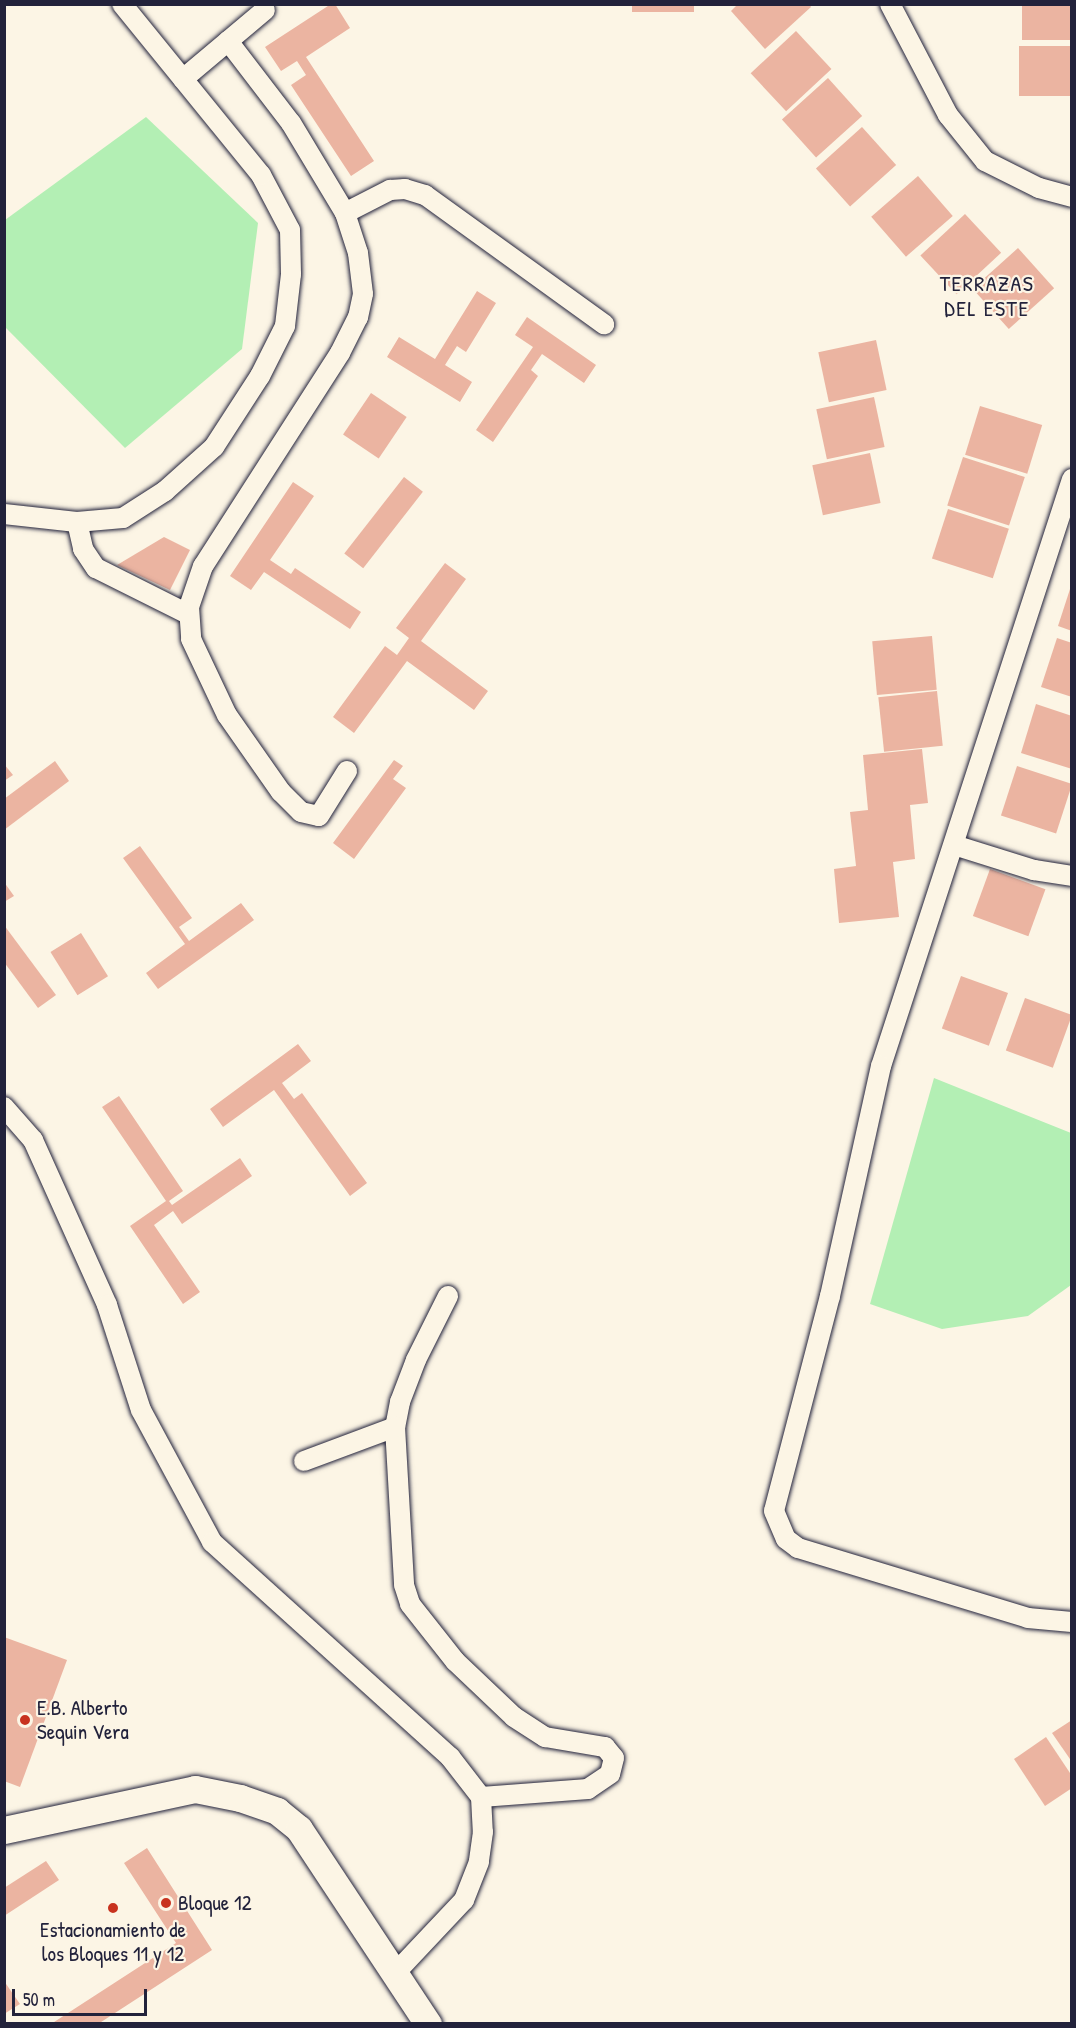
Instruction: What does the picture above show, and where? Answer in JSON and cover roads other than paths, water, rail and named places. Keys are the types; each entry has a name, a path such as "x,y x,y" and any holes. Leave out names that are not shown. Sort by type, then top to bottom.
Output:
{"street":[{"path":"4,514 77,522 123,518 165,491 214,447 260,376 285,326 291,274 290,230 261,175 122,4"},
{"path":"890,4 948,115 985,161 1039,188 1071,197"},
{"path":"183,79 265,10"},
{"path":"228,41 291,123 345,213 358,253 363,294 358,317 340,352 203,566 192,588 188,614 191,639 227,715 281,792 301,812 319,816 347,771"},
{"path":"345,213 390,190 405,189 424,195 604,324"},
{"path":"1071,479 881,1066 830,1296 774,1510 786,1539 798,1548 1028,1618 1071,1622"},
{"path":"77,522 83,549 96,568 188,614"},
{"path":"954,845 1034,870 1071,876"},
{"path":"4,1107 33,1140 107,1305 141,1410 212,1542 450,1757 481,1797 483,1832 479,1862 464,1900 397,1971"},
{"path":"448,1296 416,1360 400,1402 395,1427 404,1585 410,1604 455,1661 514,1718 545,1737 605,1747 614,1758 610,1774 588,1789 481,1797"},
{"path":"304,1461 395,1427"},
{"path":"4,1830 195,1789 240,1798 277,1811 299,1829 397,1971 428,2024"}],"place":[{"name":"E.B. Alberto Sequin Vera","path":"25,1720"},
{"name":"Bloque 12","path":"166,1903"},
{"name":"Estacionamiento de los Bloques 11 y 12","path":"113,1908"}],"district":[{"name":"TERRAZAS DEL ESTE","path":"987,296"}]}
